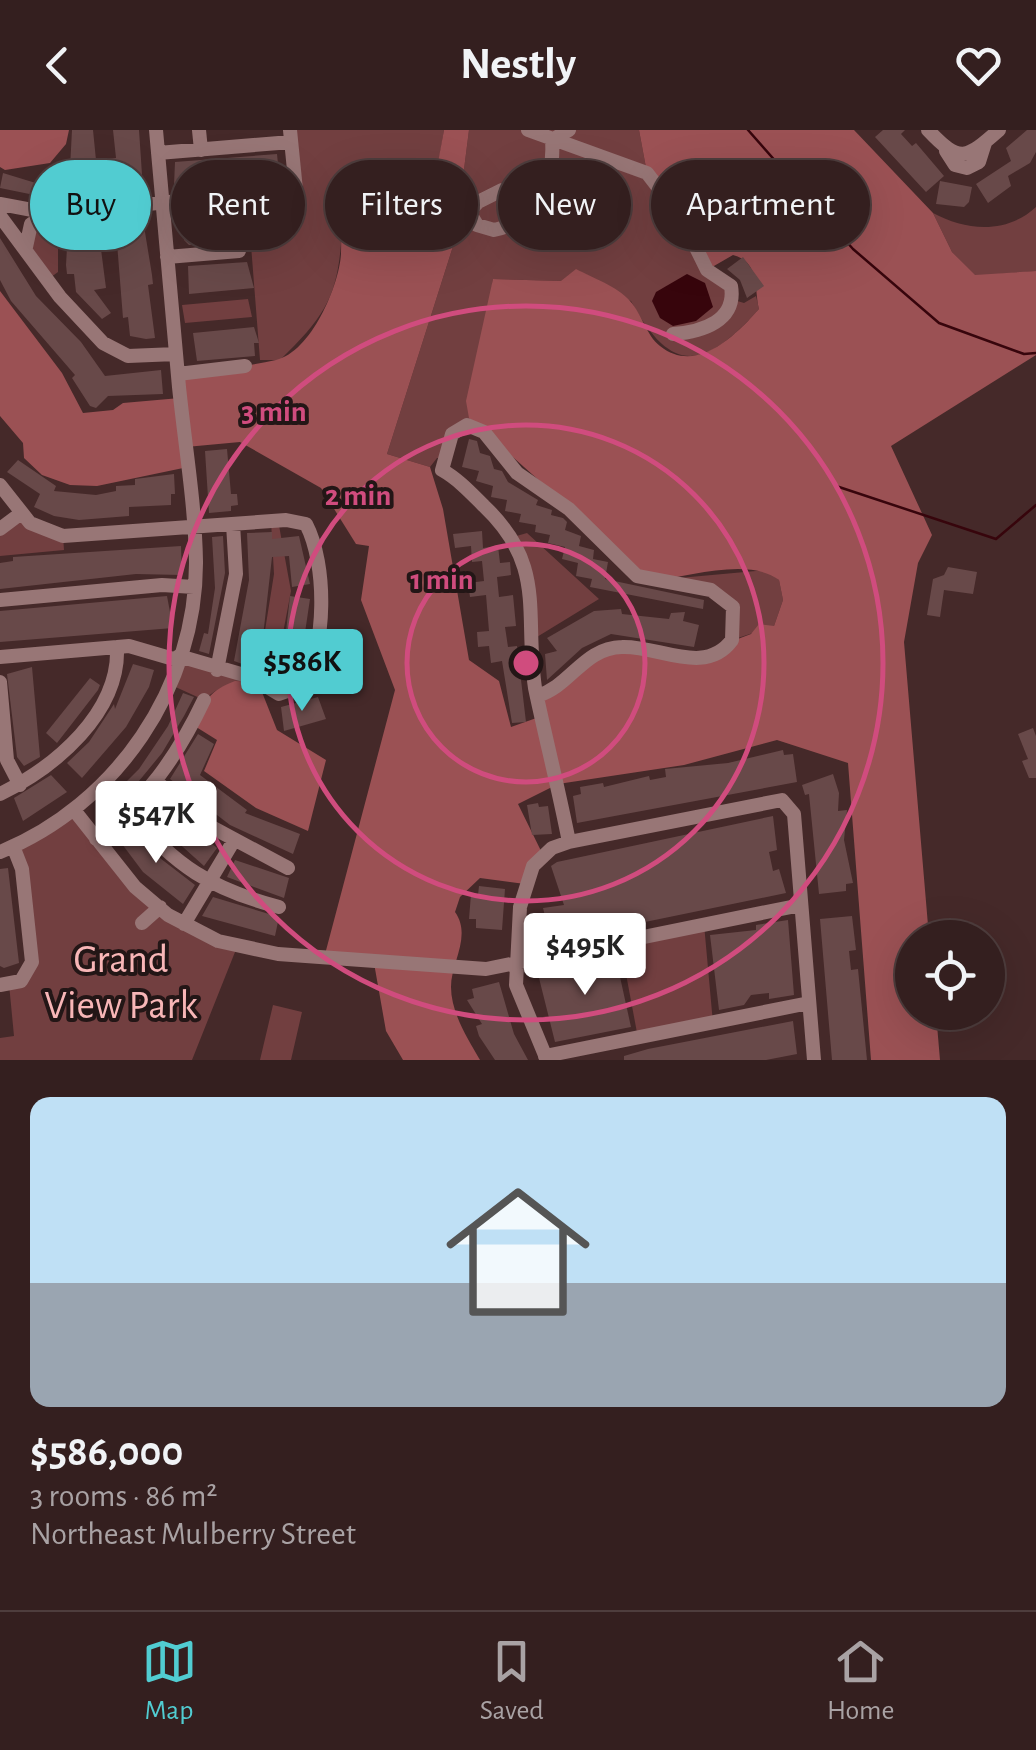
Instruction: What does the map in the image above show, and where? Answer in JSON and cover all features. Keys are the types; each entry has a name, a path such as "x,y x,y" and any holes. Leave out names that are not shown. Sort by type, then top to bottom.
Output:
{"street":[{"path":"0,984 21,981 32,962 24,879 6,849 74,810 130,755 154,718 178,658 194,586 194,527 156,130"},
{"path":"199,130 201,150"},
{"path":"528,130 648,174 681,216 707,270 731,286 734,300 724,316 694,333 673,334"},
{"path":"552,140 570,130"},
{"path":"928,130 941,144 962,155 1000,130"},
{"path":"151,203 296,190 290,136 158,153"},
{"path":"552,140 553,160"},
{"path":"498,192 478,202 469,212 478,224 498,228"},
{"path":"0,204 30,209"},
{"path":"0,216 60,298 112,350 138,358 176,354"},
{"path":"26,247 30,229"},
{"path":"168,258 239,251"},
{"path":"178,374 245,366"},
{"path":"537,696 556,690 582,662 612,648 632,647 695,659 713,655 732,640 734,608 711,590 644,580 628,570 568,510 517,472 478,427 467,424 456,430 442,470 489,510 523,554 537,696 570,842"},
{"path":"0,485 20,514 39,528 62,536 290,520 306,524 319,552 322,592 305,683 279,694 251,677 140,647 0,657"},
{"path":"0,529 20,514"},
{"path":"217,670 236,574 234,524"},
{"path":"0,600 162,585 194,586"},
{"path":"0,794 60,754 97,713 118,677 117,647"},
{"path":"0,682 7,760 20,784"},
{"path":"96,839 130,812 157,782 204,700"},
{"path":"157,782 190,814 233,842 288,868"},
{"path":"810,1003 546,1058 519,997 516,962 523,890 533,866 552,848 570,842 774,800 789,803 801,905 810,1003 814,1060"},
{"path":"74,810 135,887 184,924 218,940 278,954 474,969 801,905"},
{"path":"130,812 169,855 207,883 279,907"},
{"path":"184,924 233,842"},
{"path":"142,923 160,907"}],"green space":[{"path":"290,130 444,130 439,160 325,160 325,250 340,250 330,297 312,326 280,360 260,360 251,250 305,250 305,160 293,160"},
{"path":"469,130 639,130 651,179 651,250 700,250 734,300 744,303 756,296 759,309 722,344 690,356 675,353 661,343 631,301 561,281 493,279 472,425 467,425 445,458 437,458 430,467 387,454 452,250 478,250 478,160 465,160"},
{"path":"1036,207 1036,271 975,276 952,252 933,213 959,223 986,227 1012,222"},
{"path":"33,250 58,250 58,272 47,280"},
{"path":"248,299 252,317 185,323 182,305"},
{"path":"20,514 63,536 64,550 0,556 0,529"},
{"path":"278,520 291,591 280,649 263,643 274,574 271,521"},
{"path":"527,533 599,599 532,640 513,537"},
{"path":"767,570 779,580 783,600 774,626 732,640 734,608 679,578"},
{"path":"179,656 258,682 229,685 204,700 169,684"},
{"name":"Grand View Park","path":"74,810 151,902 237,947 192,1060 0,1060 0,1038 14,1036 9,984 31,968 13,846"},
{"path":"704,924 713,1023 638,1038 620,942"},
{"path":"273,1005 302,1012 291,1060 260,1060"}],"shaded area":[{"path":"0,130 69,130 66,144 53,160 30,160 30,166 5,170 0,167"},
{"path":"444,130 469,130 465,160 438,160"},
{"path":"639,130 854,130 933,213 952,252 975,275 1036,271 1036,355 891,446 932,535 918,563 904,642 928,920 895,920 895,1030 937,1030 940,1060 871,1060 848,763 777,740 684,765 558,784 518,804 543,855 525,884 480,878 460,897 455,912 462,930 452,997 461,1025 480,1060 403,1060 386,1031 374,963 324,958 395,690 361,600 369,546 356,544 321,488 240,442 186,447 188,467 97,486 70,485 42,475 24,458 23,443 0,416 0,291 62,373 83,413 113,410 123,403 180,398 178,374 276,360 289,354 301,345 321,316 335,283 341,250 452,250 387,454 430,467 443,509 469,660 499,681 511,727 542,716 537,696 606,649 687,658 751,634 759,624 774,626 783,600 779,580 751,570 718,570 652,581 469,418 466,401 493,279 561,281 576,269 625,296 660,346 687,356 701,354 727,340 759,309 748,263 733,255 707,270 695,250 870,250 870,160 651,160 651,179"},
{"path":"687,274 705,283 713,307 696,321 673,326 660,318 652,301 656,292"},
{"path":"235,681 258,682 277,730 326,760 308,831 256,808 204,771 217,740 193,725 209,697"}],"building":[{"path":"72,130 93,130 96,160 70,160"},
{"path":"113,130 139,130 141,160 96,160 116,158"},
{"path":"883,130 905,130 901,134 912,146 916,143 944,176 926,192 875,137"},
{"path":"1027,130 1036,130 1036,152 1030,163 1008,176 1011,186 988,203 976,184 1011,161 1006,148"},
{"path":"277,154 278,160 200,160"},
{"path":"3,173 30,181 30,194 0,188"},
{"path":"940,181 972,187 969,202 964,207 936,204"},
{"path":"0,238 36,296 81,342 105,376 161,370 163,394 108,396 96,408 90,406 72,378 75,375 11,301 0,280"},
{"path":"67,250 101,250 106,288 94,290 111,313 102,319 76,292 74,274 67,274"},
{"path":"118,250 148,250 155,338 130,336 128,317 123,318"},
{"path":"743,257 764,286 747,298 740,280 727,269"},
{"path":"247,262 254,288 189,294 188,266"},
{"path":"254,327 259,343 254,343 255,356 197,361 193,333"},
{"path":"469,439 477,441 480,453 490,456 494,469 502,471 508,482 538,500 536,505 552,510 551,515 563,518 567,522 565,530 581,536 579,546 594,550 593,559 608,562 605,579 704,600 703,609 590,587 592,579 576,576 578,563 562,559 565,547 548,543 550,535 535,532 536,525 519,522 521,514 505,511 507,500 491,497 493,486 476,481 479,471 462,467"},
{"path":"227,449 231,494 237,494 238,505 231,506 231,511 209,513 205,451"},
{"path":"18,460 56,486 54,491 96,495 116,491 116,486 135,485 135,479 174,474 175,494 171,494 171,505 129,507 129,516 79,520 54,516 34,507 40,494 7,472"},
{"path":"482,531 483,548 498,546 500,563 510,562 511,575 497,577 499,597 513,595 516,626 505,627 508,647 517,646 526,722 512,723 502,661 491,663 489,646 478,647 477,632 489,631 486,595 470,597 468,583 484,581 482,561 472,562 471,546 455,548 453,534"},
{"path":"272,532 272,539 299,536 310,584 292,587 289,556 272,557 261,654 283,658 290,596 310,599 300,666 295,677 280,682 275,676 234,661 249,580 247,533"},
{"path":"223,536 225,573 209,654 199,651 204,633 208,634 215,588 212,537"},
{"path":"181,546 182,575 136,574 0,589 0,563 13,561 13,557"},
{"path":"948,567 977,572 973,594 944,590 940,617 927,615 933,579 944,575"},
{"path":"167,596 173,628 0,642 0,611"},
{"path":"621,609 622,614 669,619 671,613 685,612 683,621 699,625 694,647 611,634 582,648 547,680 545,654 557,651 547,638 594,611"},
{"path":"133,664 154,670 149,687 126,727 82,778 67,763 89,742 114,704 115,709"},
{"path":"32,667 40,757 24,766 17,757 7,674"},
{"path":"90,678 100,685 98,690 57,743 46,733"},
{"path":"183,693 194,697 184,716 162,753 125,798 118,790 139,769 168,726"},
{"path":"318,697 326,719 284,731 281,707"},
{"path":"1033,728 1036,778 1029,778 1022,761 1028,759 1018,734"},
{"path":"198,734 214,744 200,775 247,810 245,813 300,834 293,854 230,825 170,779"},
{"path":"783,750 784,755 793,754 797,782 577,823 573,796 581,794 580,787 603,783 604,787 649,776 650,780 666,777 665,769 728,763"},
{"path":"833,774 839,793 838,811 847,810 844,840 853,883 846,884 846,891 819,894 809,794 805,795 802,785"},
{"path":"51,775 67,792 23,821 14,798"},
{"path":"156,797 217,848 204,866 143,811"},
{"path":"538,803 539,807 548,806 552,834 532,835 527,805"},
{"path":"773,816 777,850 769,852 773,871 779,869 786,893 543,943 539,917 545,916 543,908 564,905 551,866 557,862"},
{"path":"128,826 156,855 195,885 183,904 143,872 116,836"},
{"path":"235,860 289,878 284,898 227,877"},
{"path":"8,868 19,963 4,968 0,966 0,869"},
{"path":"479,886 505,889 502,930 476,928 476,919 469,919 471,894 478,895"},
{"path":"213,897 279,917 275,936 202,916"},
{"path":"852,916 856,950 849,951 851,970 858,969 867,1060 832,1060 820,919"},
{"path":"788,920 794,995 769,999 769,993 751,995 744,1005 719,1010 710,935 756,930 756,925"},
{"path":"615,954 631,1027 555,1042 537,970"},
{"path":"499,982 514,1034 528,1060 495,1060 479,1036 476,1026 482,1024 467,1000 474,998 472,989"},
{"path":"793,1021 797,1054 766,1060 624,1060 624,1056 648,1049"}],"waterway":[{"path":"748,130 853,249 939,323 1024,354 1036,353"},
{"path":"836,486 996,539 1036,505"}]}
